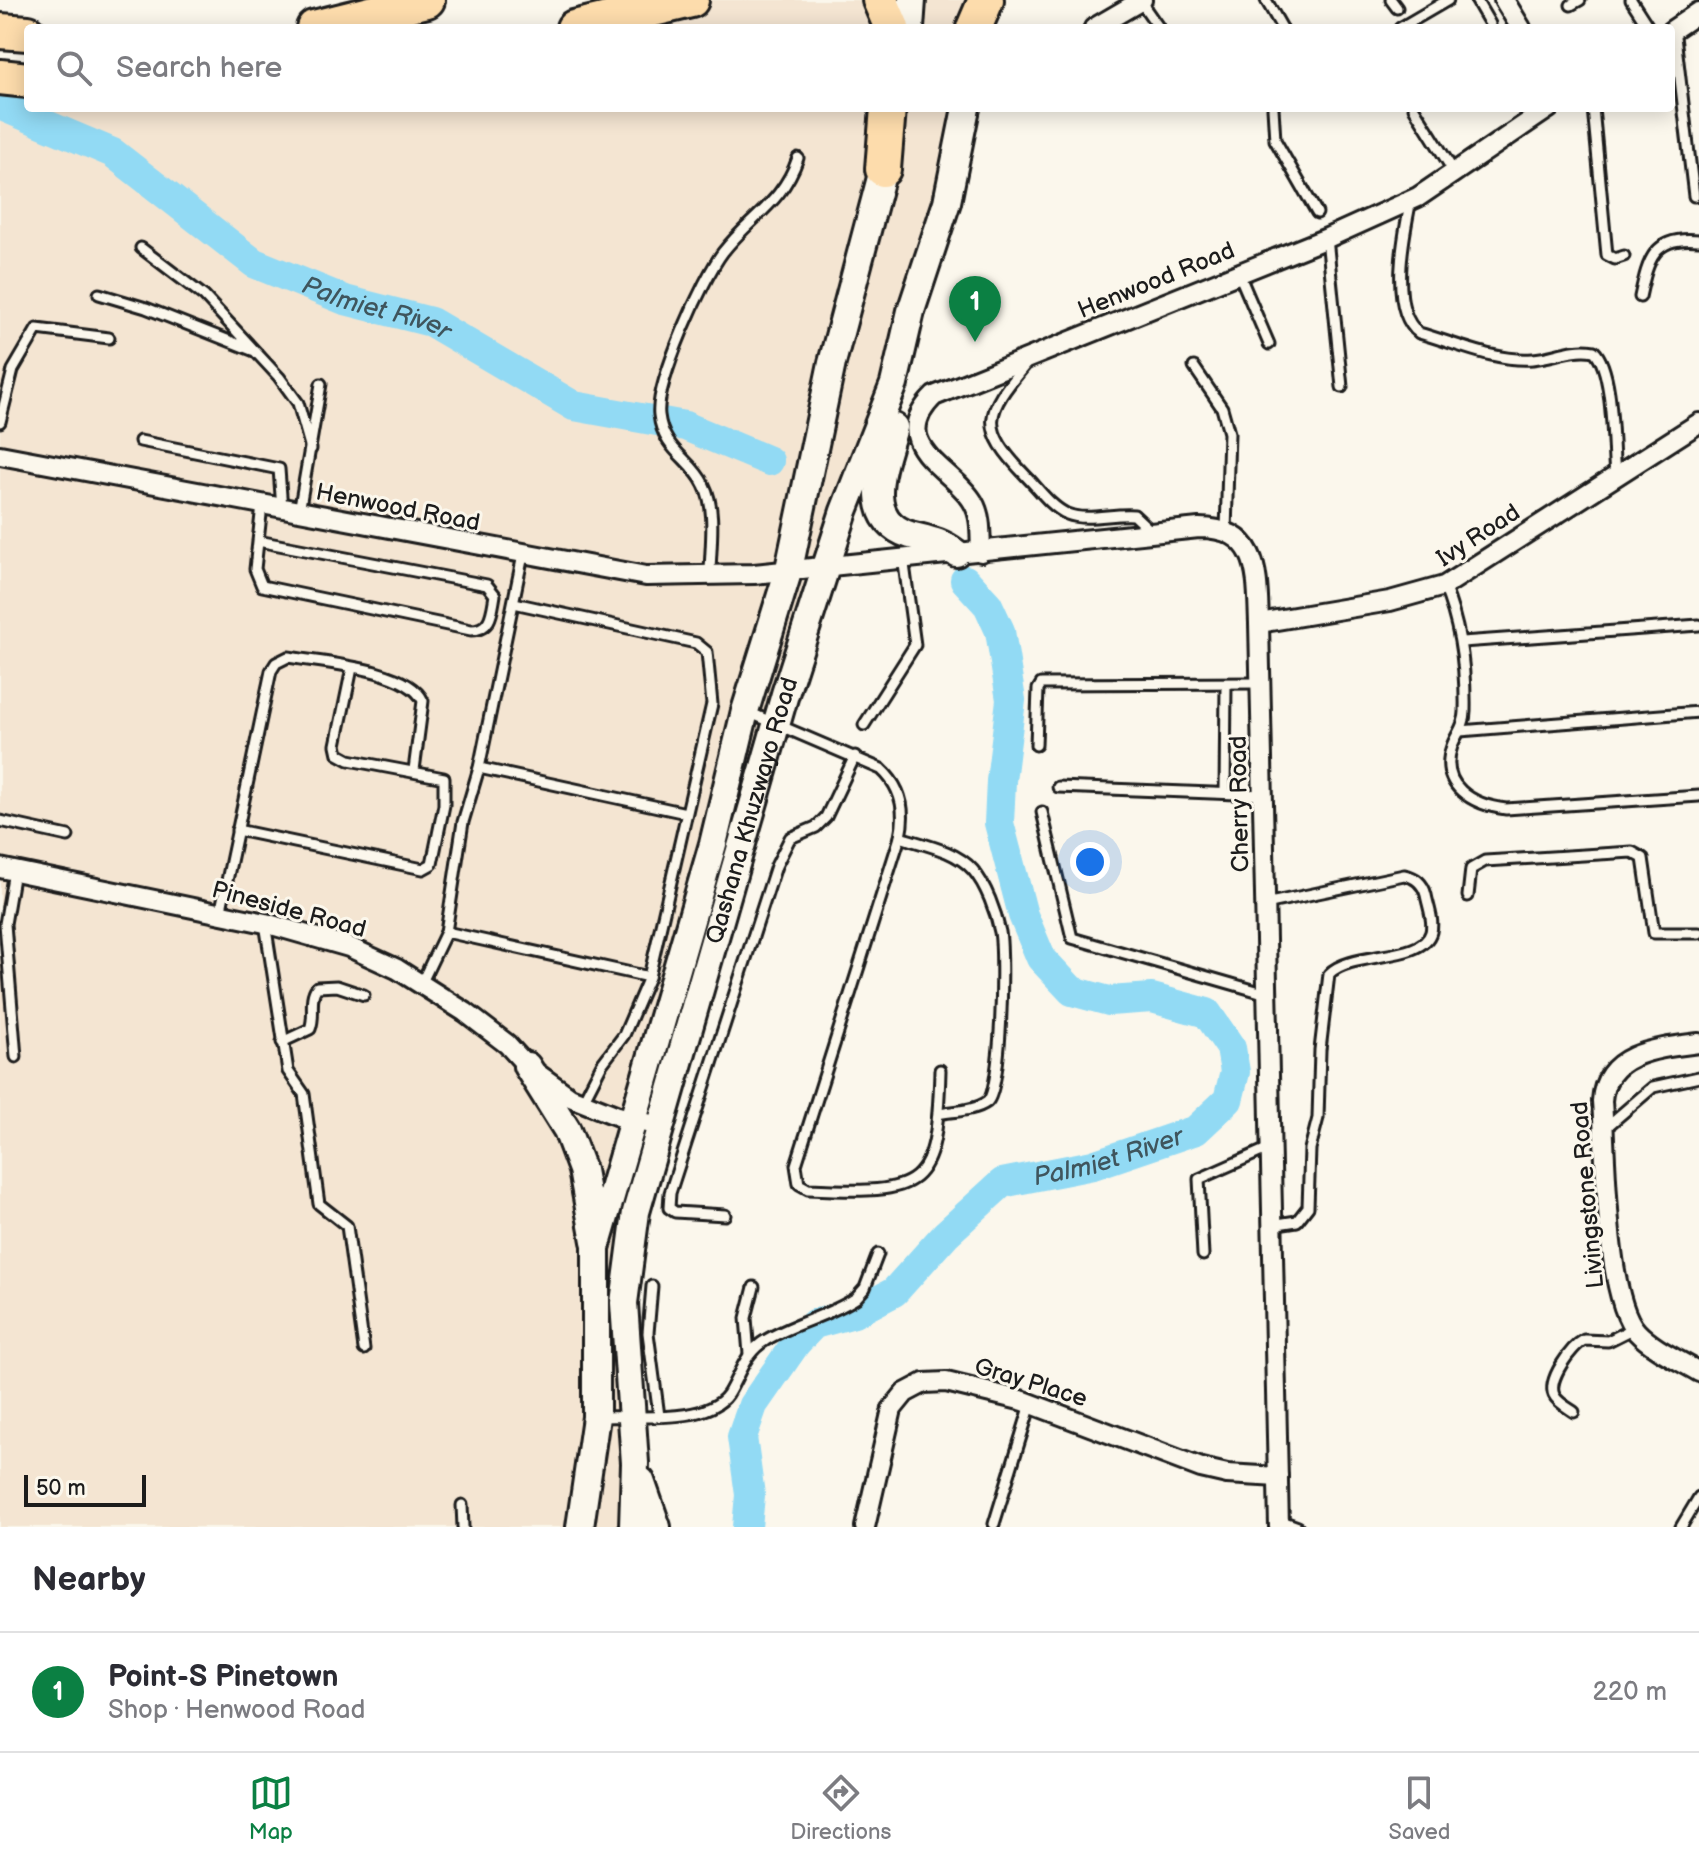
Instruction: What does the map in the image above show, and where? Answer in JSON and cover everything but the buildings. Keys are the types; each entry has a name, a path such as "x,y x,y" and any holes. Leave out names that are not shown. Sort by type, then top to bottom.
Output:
{"highway":[{"path":"330,24 427,0"},
{"path":"591,24 691,0"},
{"path":"880,0 890,24"},
{"path":"976,24 986,0"},
{"path":"0,31 24,33"},
{"path":"0,77 24,80"},
{"path":"883,169 888,112"}],"main road":[{"path":"910,24 912,0"},
{"path":"974,24 975,0"},
{"name":"Qashana Khuzwayo Road","path":"580,1527 596,1417 596,1248 713,844 745,711 789,569 832,363 897,112"},
{"name":"Qashana Khuzwayo Road","path":"633,1527 635,1463 625,1353 627,1265 636,1212 777,724 844,511 894,384 911,311 947,202 965,112"},
{"path":"894,384 898,412 877,486 880,510 898,529 968,552"},
{"path":"527,1066 567,1130 582,1170 596,1248"},
{"path":"635,1463 657,1527"}],"street":[{"path":"1504,0 1518,24"},
{"path":"1101,24 1141,1"},
{"path":"1675,29 1699,12"},
{"name":"Henwood Road","path":"968,552 975,506 926,456 920,444 921,414 934,396 1327,238 1411,200 1543,112"},
{"name":"Ivy Road","path":"1259,623 1390,601 1444,586 1699,423"},
{"name":"Henwood Road","path":"0,455 646,576 789,569"},
{"path":"789,569 1199,528 1226,531"},
{"name":"Cherry Road","path":"1226,531 1244,545 1254,562 1259,623 1279,1523"},
{"name":"Pineside Road","path":"7,870 265,923 349,947 421,984 507,1044 527,1066 582,1103 634,1121 663,1127"},
{"name":"Livingstone Road","path":"1634,1328 1624,1312 1615,1275 1602,1090 1610,1071 1642,1053 1699,1043"},
{"path":"1634,1328 1651,1343 1699,1372"},
{"name":"Gray Place","path":"865,1527 889,1419 905,1393 924,1383 946,1382 1031,1404 1201,1468 1227,1474 1278,1477"}],"lane":[{"path":"1266,0 1280,24"},
{"path":"1407,24 1448,0"},
{"path":"1476,0 1490,24"},
{"path":"1631,0 1646,24"},
{"path":"1141,1 1153,24"},
{"path":"1675,46 1694,196"},
{"path":"1273,112 1275,140 1317,213"},
{"path":"1416,112 1454,172"},
{"path":"1593,112 1607,255 1615,259 1624,256"},
{"path":"710,575 708,494 703,482 676,454 662,428 659,400 694,303 721,255 783,192 798,158"},
{"path":"1411,200 1401,259 1403,300 1411,327 1419,333 1509,359 1533,359 1576,349 1594,351 1603,364 1606,379 1615,475"},
{"path":"1327,238 1342,387"},
{"path":"1640,297 1647,263 1655,250 1675,241 1699,240"},
{"path":"141,248 204,296 240,332 291,393 311,449"},
{"path":"1238,273 1269,344"},
{"path":"99,294 156,312 252,350"},
{"path":"0,422 13,370 37,329 109,338"},
{"path":"1034,354 999,396 992,429 999,444 1042,493 1067,514 1088,518 1134,515 1154,533"},
{"path":"1194,367 1222,408 1229,433 1226,531"},
{"path":"290,510 311,449 321,384"},
{"path":"140,441 279,469 290,510"},
{"path":"258,541 487,585 495,595 488,623 481,630 471,630 262,586 255,569 258,541 262,505"},
{"path":"421,984 446,932 463,822 479,768 523,555"},
{"path":"864,725 915,645 903,557"},
{"path":"1444,586 1462,642 1465,714 1451,750 1452,777 1462,794 1486,806 1506,809 1699,796"},
{"path":"514,603 696,643 706,649 712,675 712,704 649,977 624,1035 602,1064 582,1103"},
{"path":"1462,642 1699,625"},
{"path":"220,914 272,667 288,657 401,679 420,695 423,717 414,770"},
{"path":"237,830 427,868 434,861 446,782 441,775 349,760 338,754 336,745 352,668"},
{"path":"1036,745 1038,689 1041,684 1260,683"},
{"path":"1225,792 1226,684"},
{"path":"745,711 881,769 895,786 903,805 900,837 796,1165 797,1179 808,1189 892,1190 910,1184 926,1167 939,1114 940,1070"},
{"path":"1460,731 1699,712"},
{"path":"725,1215 675,1212 669,1208 670,1193 776,866 790,838 816,827 826,817 855,756"},
{"path":"479,768 686,813"},
{"path":"1058,787 1263,795"},
{"path":"1042,812 1069,931 1078,942 1267,994"},
{"path":"0,821 68,836"},
{"path":"900,837 948,853 971,868 983,885 1000,931 999,1058 995,1091 988,1102 977,1107 939,1114"},
{"path":"1468,896 1471,869 1485,861 1632,852 1643,858 1654,933 1699,933"},
{"path":"7,870 5,924 16,1057"},
{"path":"1265,904 1404,875 1424,888 1432,922 1431,933 1423,944 1410,950 1344,964 1329,974 1320,1050 1318,1118 1307,1175 1308,1207 1297,1221 1271,1225"},
{"path":"265,923 288,1071 304,1094 319,1204 347,1226 364,1349"},
{"path":"446,932 649,977"},
{"path":"282,1042 310,1029 314,1015 312,995 317,987 337,986 364,995"},
{"path":"1604,1129 1653,1087 1699,1077"},
{"path":"1203,1255 1199,1179 1269,1148"},
{"path":"596,1417 659,1416 715,1408 728,1393 749,1354 764,1340 856,1298 865,1288 878,1254"},
{"path":"652,1286 648,1333 659,1416"},
{"path":"749,1354 746,1318 754,1287"},
{"path":"1574,1412 1555,1398 1553,1389 1571,1350 1584,1340 1605,1341 1634,1328"},
{"path":"994,1524 1031,1404"},
{"path":"1681,1527 1699,1497"},
{"path":"462,1505 463,1527"},
{"path":"1279,1523 1298,1527"}],"shaded area":[{"path":"693,0 973,0 972,24 593,24"},
{"path":"0,79 24,81 24,112 963,112 636,1211 632,1527 0,1527"}],"waterway":[{"name":"Palmiet River","path":"4,107 113,153 254,263 345,300 431,322 574,406 685,426 769,461"},
{"name":"Palmiet River","path":"747,1527 750,1495 742,1437 753,1405 796,1343 814,1324 854,1313 894,1292 946,1234 1002,1183 1093,1165 1196,1130 1228,1100 1235,1072 1231,1048 1207,1013 1152,998 1109,1001 1072,991 1041,958 1023,915 999,823 1011,700 1000,631 988,605 965,580"}],"place":[{"name":"Point-S Pinetown","path":"975,342"}]}
